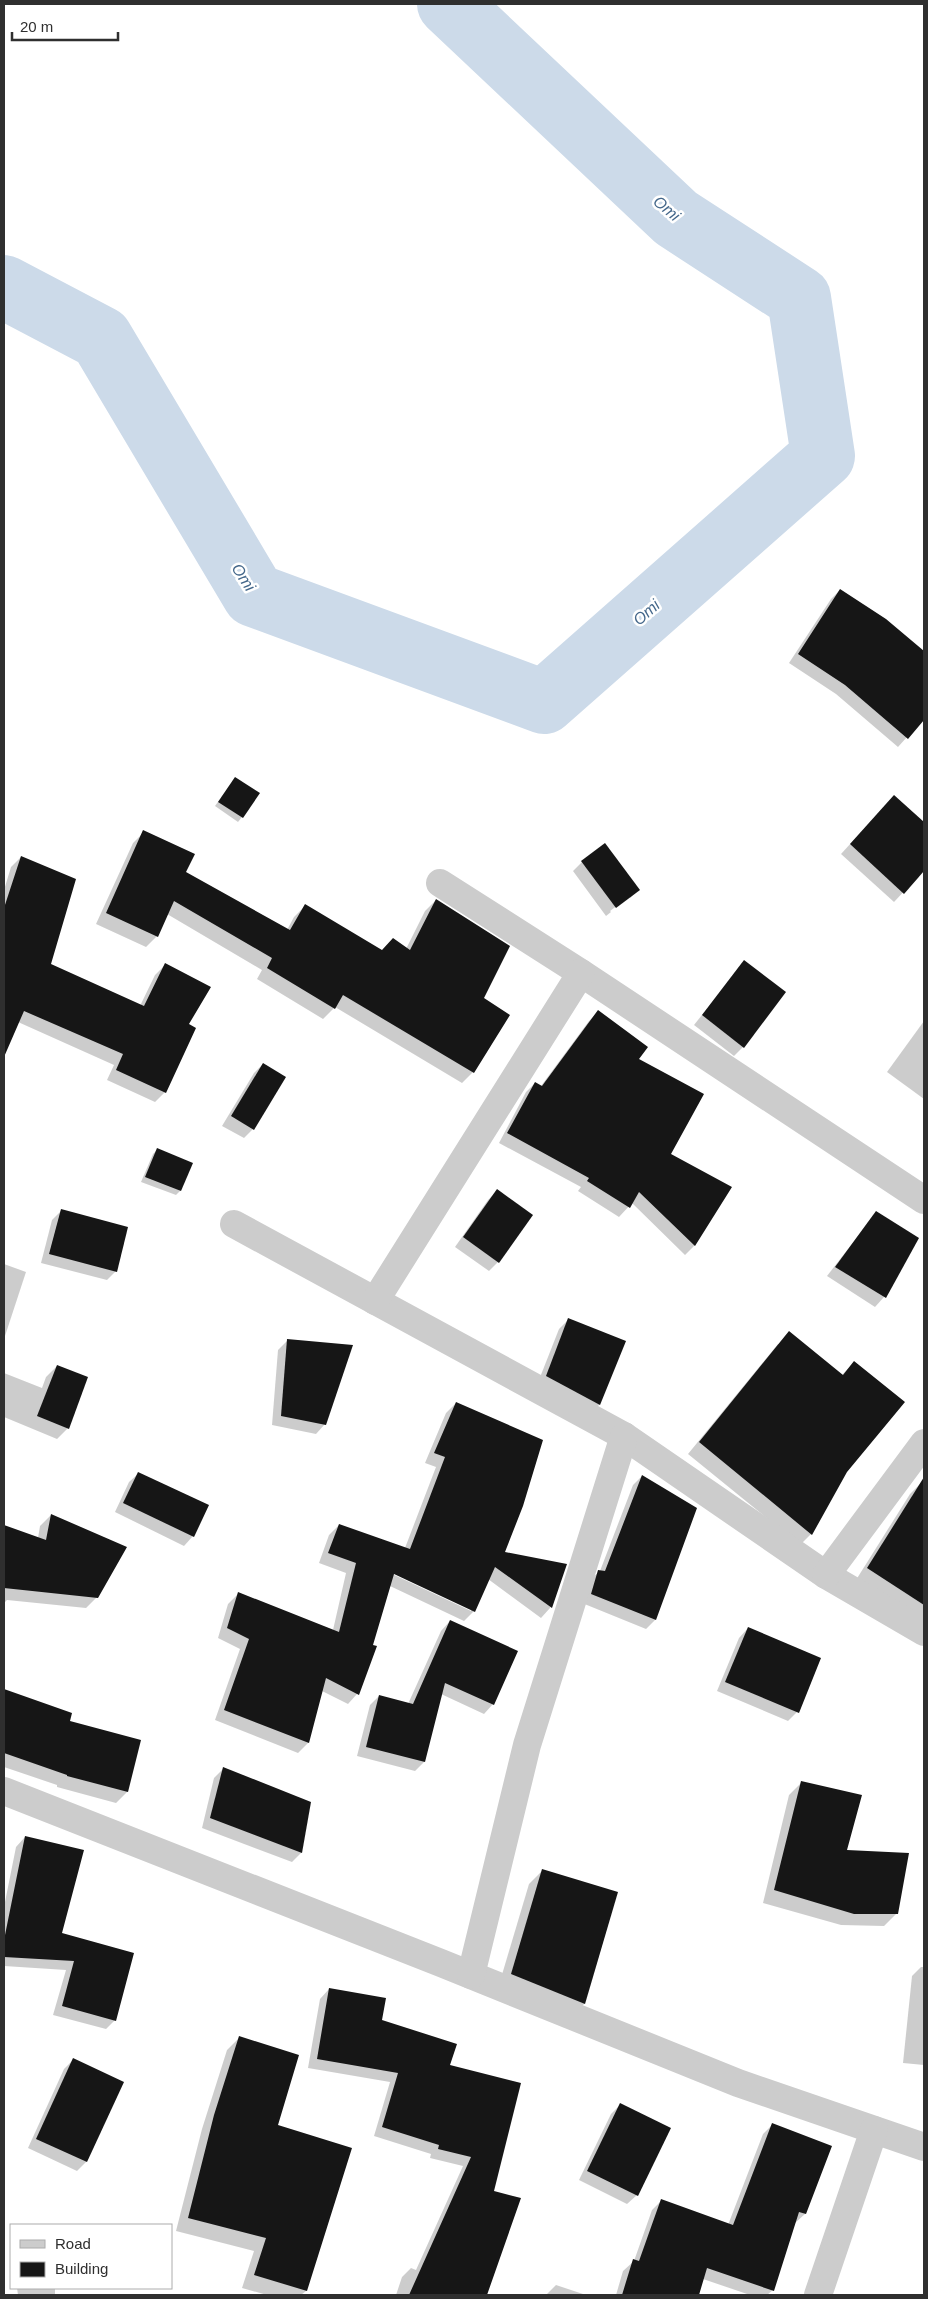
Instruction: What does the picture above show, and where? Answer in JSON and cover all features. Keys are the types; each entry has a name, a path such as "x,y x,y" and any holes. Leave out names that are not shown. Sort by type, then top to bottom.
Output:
{"street":[{"path":"440,883 581,973 924,1200"},
{"path":"374,1300 581,973"},
{"path":"234,1224 624,1436 826,1575 924,1632"},
{"path":"471,1975 528,1745 624,1436"},
{"path":"826,1575 924,1443"},
{"path":"4,1791 471,1975 738,2083 924,2147"},
{"path":"818,2295 874,2130"}],"building":[{"path":"840,589 886,619 924,651 924,720 908,739 845,685 798,654"},
{"path":"235,777 260,793 243,818 218,802"},
{"path":"894,795 924,822 924,871 904,894 850,844"},
{"path":"143,830 195,854 186,872 290,930 305,904 382,950 393,938 410,950 436,899 510,946 484,998 510,1015 474,1073 343,995 335,1009 267,968 272,958 174,901 158,937 106,913"},
{"path":"605,843 640,890 616,908 581,861"},
{"path":"21,856 76,879 51,964 144,1006 165,963 211,987 189,1024 196,1028 166,1093 116,1070 123,1054 24,1011 4,1057 4,908"},
{"path":"744,960 786,992 744,1048 702,1015"},
{"path":"598,1010 648,1047 639,1059 704,1094 671,1154 732,1187 695,1246 639,1192 630,1208 587,1181 589,1178 507,1133 535,1082 542,1086"},
{"path":"263,1063 286,1077 254,1130 231,1116"},
{"path":"157,1148 193,1163 181,1191 145,1177"},
{"path":"497,1189 533,1215 499,1263 463,1237"},
{"path":"61,1209 128,1227 117,1272 49,1254"},
{"path":"876,1211 919,1238 886,1298 835,1267"},
{"path":"568,1318 626,1341 600,1405 546,1376"},
{"path":"789,1331 843,1375 854,1361 905,1402 847,1472 812,1535 699,1442"},
{"path":"287,1339 353,1345 326,1425 281,1416"},
{"path":"57,1365 88,1377 69,1429 37,1416"},
{"path":"456,1402 543,1440 523,1506 505,1552 567,1564 552,1608 495,1567 475,1612 394,1574 373,1645 377,1646 359,1695 326,1678 309,1743 224,1710 249,1639 227,1628 238,1592 339,1632 356,1563 328,1553 339,1524 410,1549 445,1457 434,1453"},
{"path":"138,1472 209,1505 194,1537 123,1503"},
{"path":"642,1475 697,1508 656,1620 591,1594 598,1570 605,1571"},
{"path":"924,1477 924,1605 867,1568"},
{"path":"51,1514 127,1547 98,1598 4,1588 4,1525 46,1540"},
{"path":"450,1620 518,1651 494,1705 445,1683 425,1762 366,1747 379,1695 413,1704"},
{"path":"748,1627 821,1658 799,1713 725,1682"},
{"path":"4,1689 72,1713 70,1721 141,1740 128,1792 67,1776 4,1753"},
{"path":"223,1767 311,1802 302,1853 210,1818"},
{"path":"801,1781 862,1795 847,1850 909,1853 898,1914 854,1914 774,1890"},
{"path":"25,1836 84,1850 62,1933 134,1953 116,2021 62,2006 74,1961 4,1957 4,1940"},
{"path":"542,1869 618,1892 585,2004 511,1974"},
{"path":"329,1988 386,1998 382,2020 457,2044 450,2065 521,2083 494,2191 521,2198 487,2295 409,2295 471,2157 438,2149 439,2145 382,2127 398,2073 317,2059"},
{"path":"239,2036 299,2055 278,2125 352,2148 307,2291 254,2275 266,2238 188,2218 214,2115"},
{"path":"73,2058 124,2082 87,2162 36,2139"},
{"path":"620,2103 671,2128 638,2196 587,2171"},
{"path":"772,2123 832,2146 806,2214 799,2212 774,2291 707,2268 699,2295 622,2295 633,2259 639,2261 661,2199 733,2225"}],"waterway":[{"name":"Omi","path":"4,287 101,338 254,595 544,702 823,456 799,298 676,218 449,4"}]}
